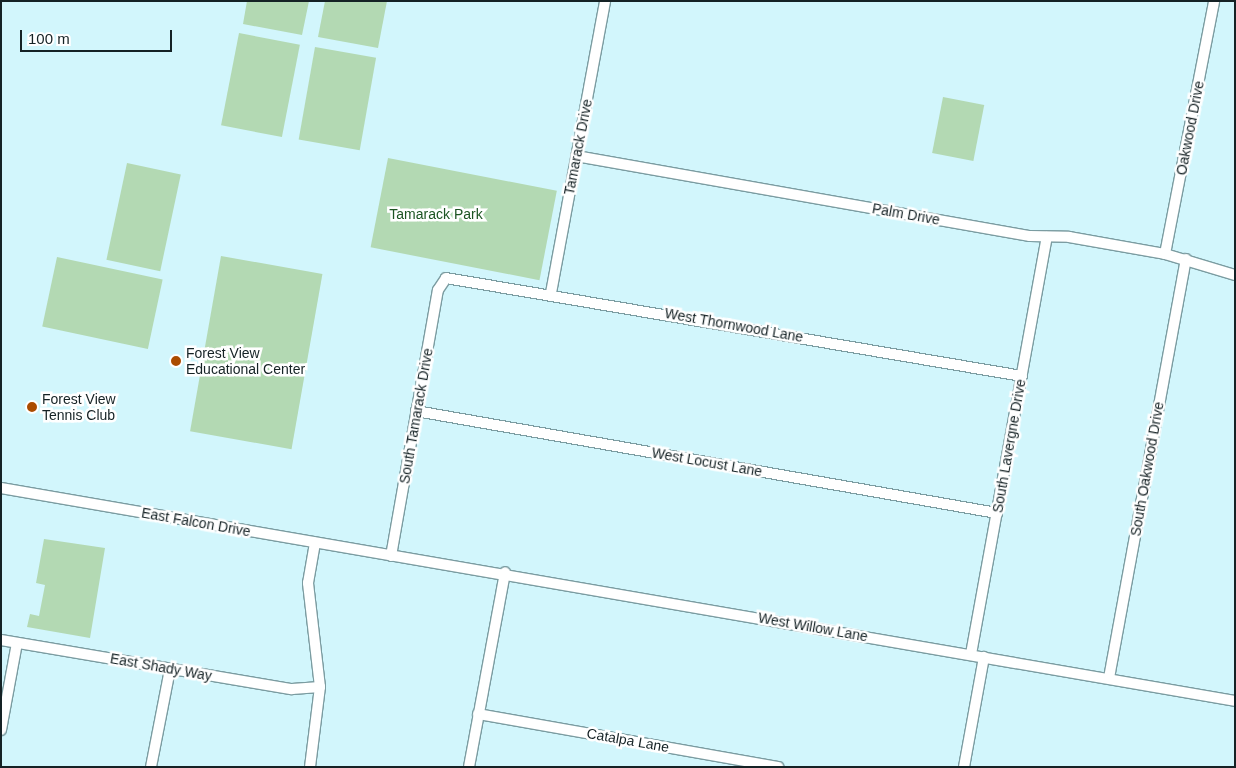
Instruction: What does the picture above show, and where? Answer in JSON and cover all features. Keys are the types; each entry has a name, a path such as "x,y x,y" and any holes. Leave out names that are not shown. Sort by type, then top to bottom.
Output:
{"street":[{"name":"Tamarack Drive","path":"551,293 605,1"},
{"name":"Oakwood Drive","path":"1166,254 1214,1"},
{"name":"Palm Drive","path":"576,156 1047,237 1166,254 1235,275"},
{"name":"South Lavergne Drive","path":"970,654 1047,237"},
{"name":"South Oakwood Drive","path":"1109,678 1186,259"},
{"name":"West Thornwood Lane","path":"446,278 551,293 1022,376"},
{"name":"South Tamarack Drive","path":"392,556 438,290 446,278"},
{"name":"West Locust Lane","path":"416,411 997,513"},
{"name":"East Falcon Drive","path":"1,488 392,556"},
{"path":"310,767 320,687 308,583 315,543"},
{"name":"West Willow Lane","path":"392,556 505,572 1235,701"},
{"path":"468,767 505,572"},
{"name":"East Shady Way","path":"1,640 292,689 320,687"},
{"path":"1,730 17,643"},
{"path":"964,767 984,657"},
{"path":"151,767 170,669"},
{"name":"Catalpa Lane","path":"478,714 778,767"}],"green space":[{"path":"247,1 309,1 302,35 243,24"},
{"path":"325,1 387,1 378,48 318,37"},
{"path":"239,33 300,45 282,137 221,125"},
{"path":"315,47 376,58 360,150 299,140"},
{"path":"943,97 984,105 973,161 932,153"},
{"name":"Tamarack Park","path":"388,158 557,191 539,280 371,247"},
{"path":"127,163 181,174 160,271 106,260"},
{"path":"221,256 322,274 292,449 190,431"},
{"path":"57,257 163,279 148,349 42,326"},
{"path":"44,539 105,548 90,638 27,627 30,614 39,616 45,585 36,583"}],"place":[{"name":"Forest View Educational Center","path":"176,361"},
{"name":"Forest View Tennis Club","path":"32,407"}]}
